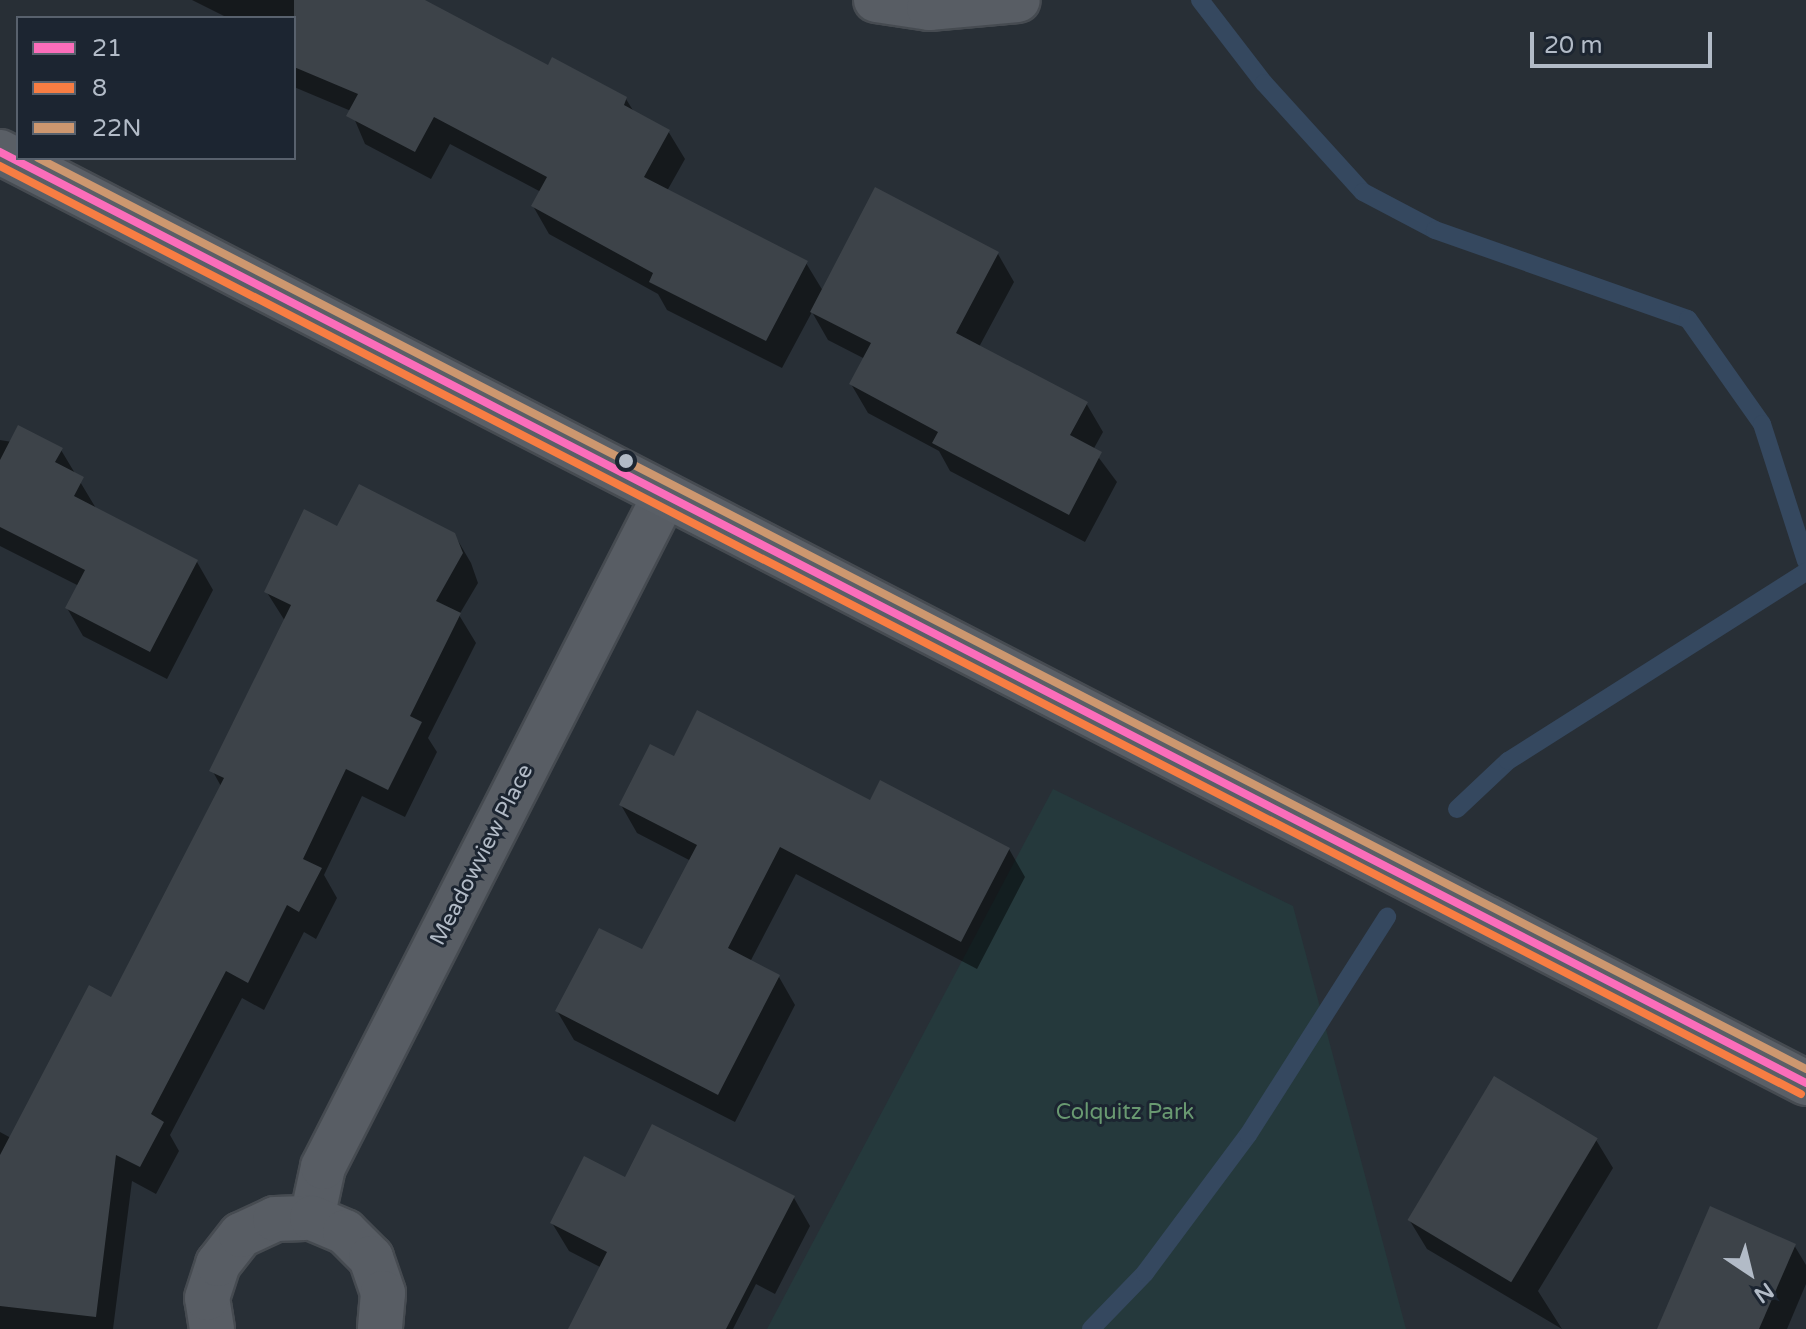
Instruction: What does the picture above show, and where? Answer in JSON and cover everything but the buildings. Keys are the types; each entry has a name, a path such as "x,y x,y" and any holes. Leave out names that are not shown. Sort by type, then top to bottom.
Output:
{"main road":[{"path":"0,152 664,497 1806,1083"}],"street":[{"path":"876,0 929,8 1018,0"},
{"name":"Meadowview Place","path":"312,1218 323,1167 664,497"},
{"path":"212,1329 207,1298 218,1264 241,1235 275,1219 312,1218 345,1232 371,1258 383,1293 380,1329"}],"green space":[{"name":"Colquitz Park","path":"1053,789 1293,906 1406,1329 767,1329"}],"waterway":[{"path":"1200,0 1264,83 1363,192 1435,230 1688,319 1762,424 1806,561"},
{"path":"1457,809 1508,761 1806,572"},
{"path":"1091,1329 1145,1273 1248,1135 1387,917"}],"transit line":[{"name":"21","path":"0,152 1806,1083"},
{"name":"22N","path":"42,160 1806,1069"},
{"name":"8","path":"0,166 1801,1094"}]}
